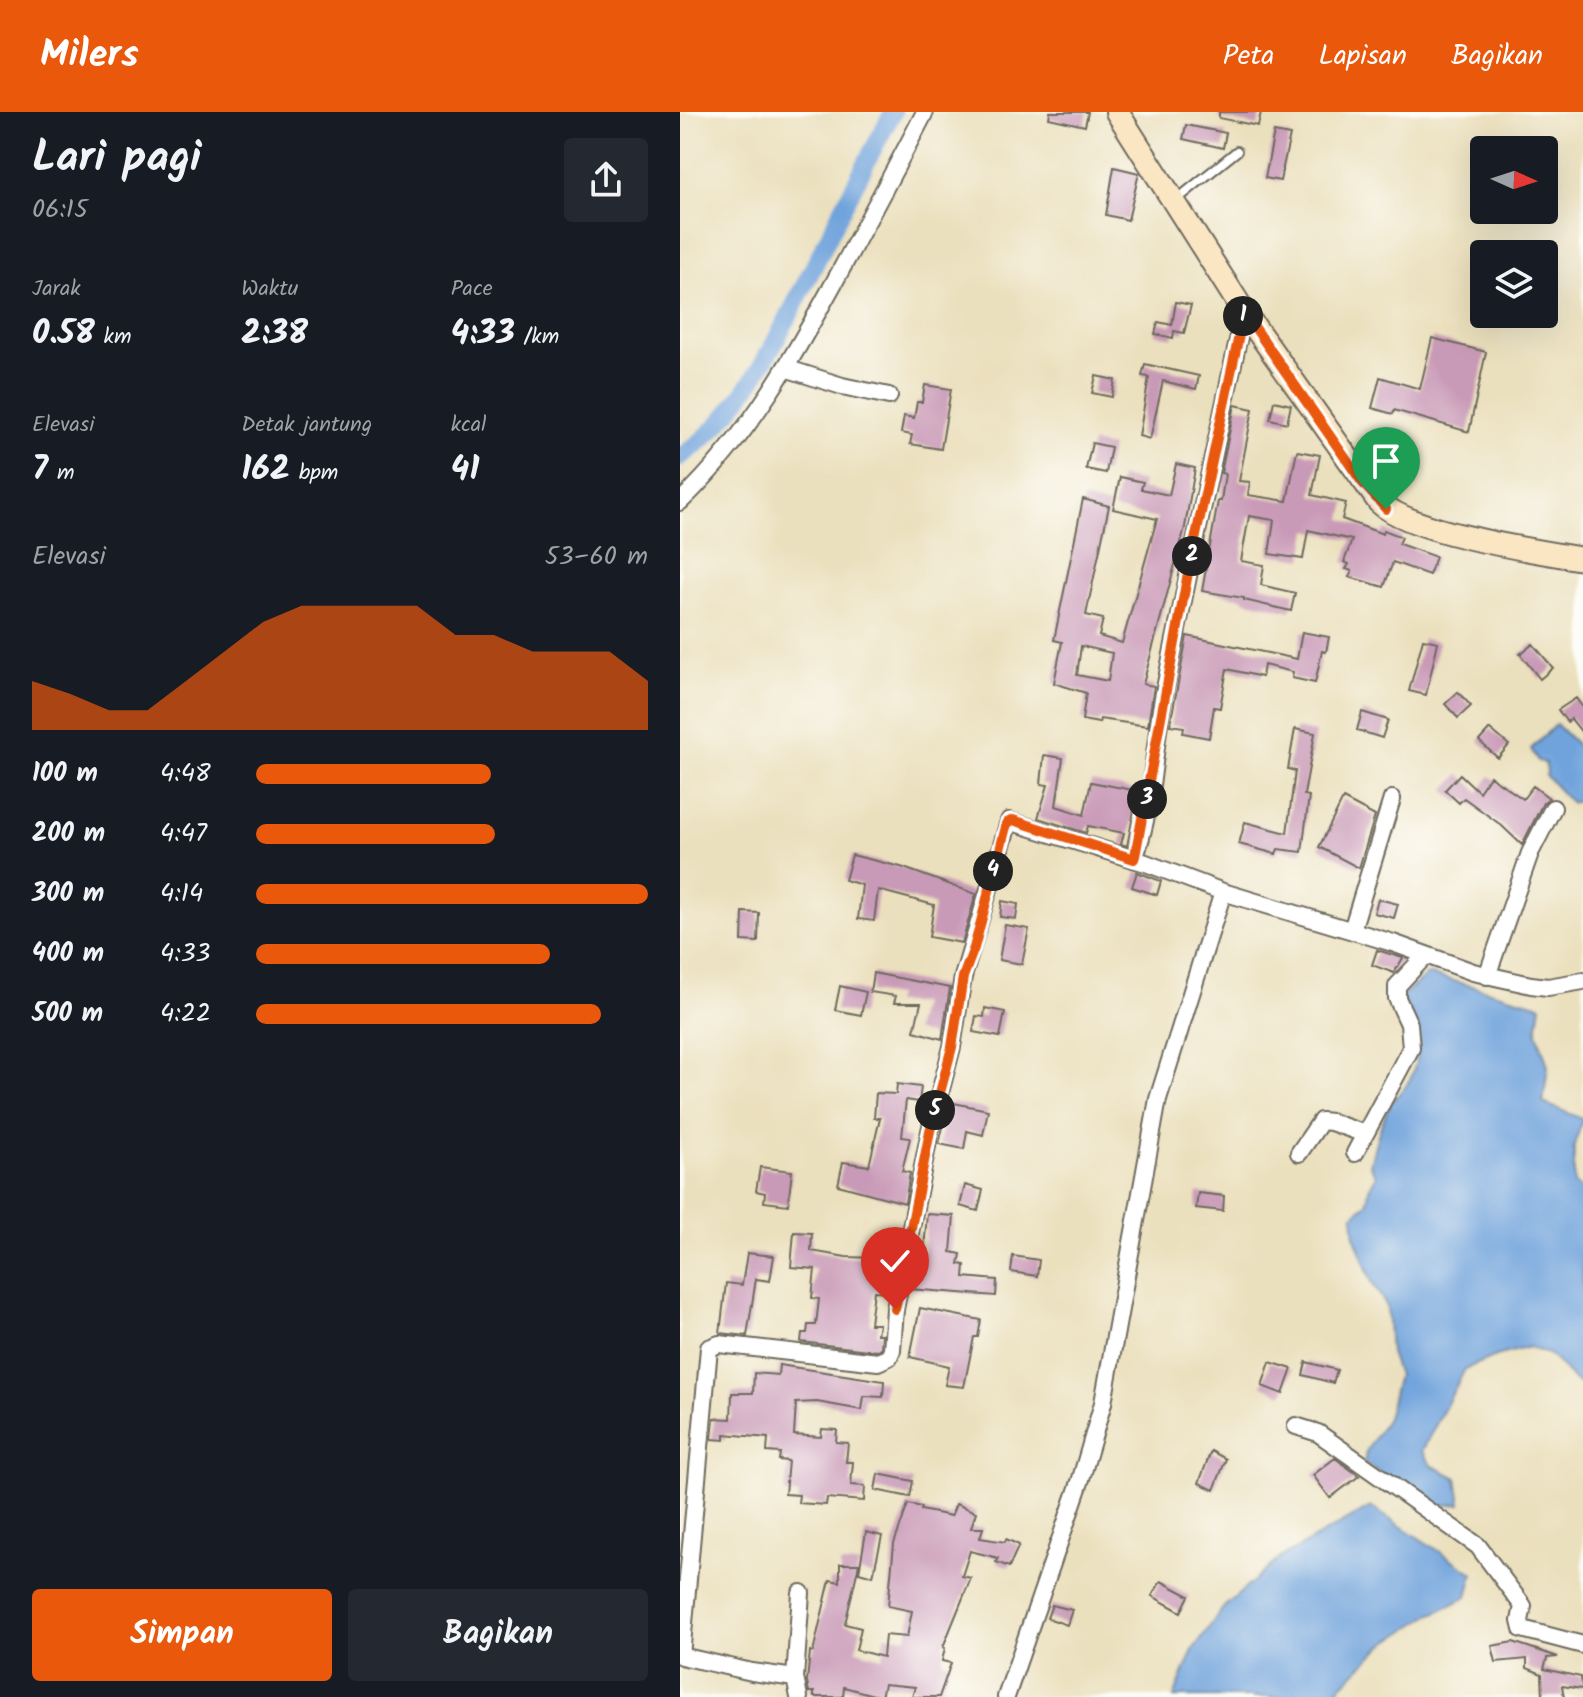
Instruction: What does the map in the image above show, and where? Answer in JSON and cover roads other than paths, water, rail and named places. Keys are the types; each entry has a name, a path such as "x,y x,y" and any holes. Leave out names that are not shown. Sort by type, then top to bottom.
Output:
{"main road":[{"path":"1117,112 1244,312 1362,482 1386,509 1406,519 1474,538 1583,559"}],"street":[{"path":"680,502 741,436 785,368 925,112"},
{"path":"1134,859 1188,573 1244,312"},
{"path":"785,368 827,382 889,396"},
{"path":"1352,930 1392,799"},
{"path":"1487,976 1530,853 1553,808"},
{"path":"795,1678 681,1656 709,1348 719,1344 878,1362 889,1357 895,1309 930,1131 952,1047 963,977 974,948 1007,823 1013,820 1223,892 1352,930 1416,964 1548,987 1583,981"},
{"path":"1006,1697 1080,1482 1103,1403 1158,1099 1223,892"},
{"path":"1355,1153 1411,1048 1409,1024 1397,998 1397,986 1416,964"},
{"path":"1299,1153 1321,1121 1365,1134"},
{"path":"1296,1426 1318,1433 1478,1546 1523,1606 1522,1629 1583,1645"},
{"path":"799,1697 795,1678 801,1593"}],"lane":[{"path":"1175,201 1237,151"}],"water":[{"path":"1556,724 1583,751 1583,800 1571,803 1546,776 1545,763 1538,761 1531,749"},
{"path":"1428,974 1541,1005 1537,1032 1548,1066 1543,1103 1583,1119 1574,1146 1574,1184 1583,1190 1583,1385 1575,1381 1550,1355 1529,1347 1465,1369 1422,1451 1431,1465 1457,1478 1461,1504 1432,1506 1364,1463 1366,1452 1387,1418 1398,1375 1390,1353 1387,1307 1372,1282 1355,1238 1353,1215 1367,1204 1369,1189 1376,1176 1370,1165 1386,1112 1406,1086 1415,1064 1416,1041 1401,997"},
{"path":"1371,1507 1473,1573 1467,1597 1428,1616 1383,1645 1337,1690 1334,1697 1174,1697 1193,1650 1224,1607 1280,1558"}],"waterway":[{"path":"680,457 724,418 759,370 893,112"}]}
